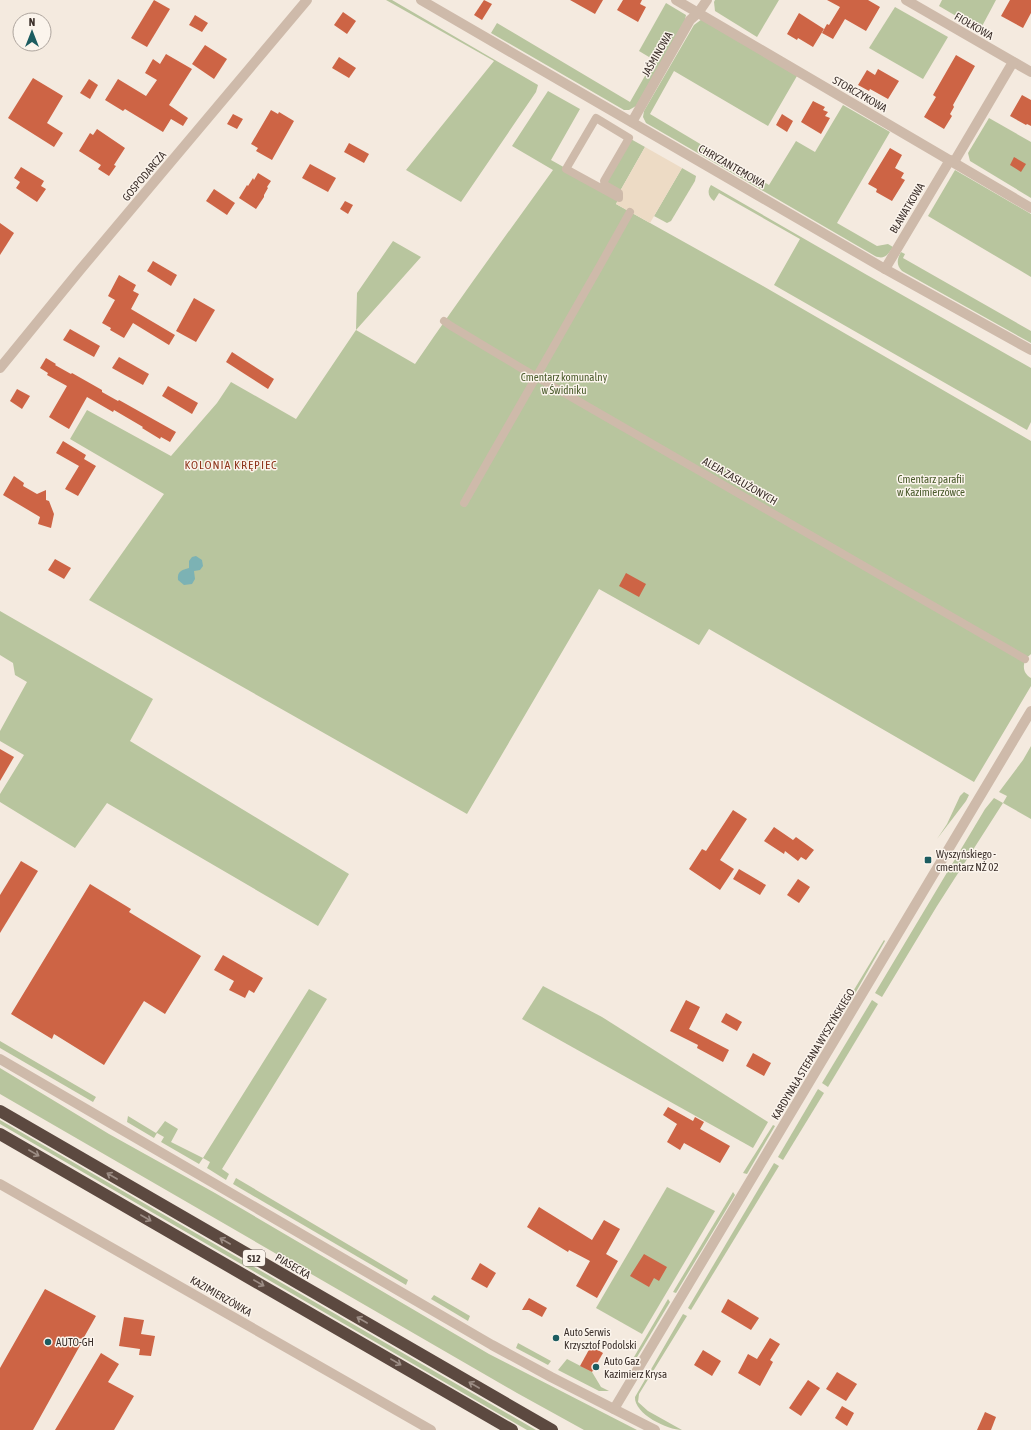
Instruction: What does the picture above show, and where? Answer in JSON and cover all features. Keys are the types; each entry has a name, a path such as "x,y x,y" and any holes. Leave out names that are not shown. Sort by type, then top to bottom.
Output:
{"highway":[{"name":"PIASECKA","path":"0,1111 552,1430"},
{"name":"S12","path":"0,1134 512,1430"}],"street":[{"name":"GOSPODARCZA","path":"0,368 80,270 307,0"},
{"name":"CHRYZANTEMOWA","path":"421,0 885,269 1031,350"},
{"name":"STORCZYKOWA","path":"676,0 1031,208"},
{"name":"JAŚMINOWA","path":"632,122 690,20 698,13 706,0"},
{"name":"FIOŁKOWA","path":"906,0 1013,62 1030,70"},
{"name":"BŁAWATKOWA","path":"885,269 1013,62"},
{"path":"596,118 629,138 604,180 605,185 618,193 619,198 566,169 596,118"},
{"path":"464,503 630,212"},
{"name":"ALEJA ZASŁUŻONYCH","path":"444,321 537,377 1025,659"},
{"name":"KARDYNAŁA STEFANA WYSZYŃSKIEGO","path":"614,1409 1031,711"},
{"path":"0,1059 492,1345 655,1430"},
{"name":"KAZIMIERZÓWKA","path":"0,1184 431,1430"}],"green space":[{"path":"386,0 392,0 538,85 536,92 461,202 406,170 494,61"},
{"path":"715,0 779,0 757,37 715,11"},
{"path":"942,0 996,0 980,30 939,6"},
{"path":"666,3 686,15 685,20 636,106 629,110 624,110 491,33 497,23 630,102 654,60 639,51"},
{"path":"895,7 948,37 923,79 869,48"},
{"path":"702,19 797,76 768,126 674,71 650,114 769,185 796,141 815,152 843,105 890,132 837,223 877,246 888,244 893,247 886,256 875,256 646,123 643,117 644,111 694,25"},
{"path":"548,91 580,109 551,160 619,198 616,204 763,286 1031,441 1031,654 1024,663 1024,670 1031,678 1031,686 974,782 709,629 699,645 599,589 467,814 89,600 164,494 70,439 87,410 171,456 217,403 231,382 296,419 356,330 415,364 466,290 553,170 512,146"},
{"path":"989,118 1031,142 1031,198 970,161 968,153"},
{"path":"629,138 645,147 619,193 605,185"},
{"path":"682,168 696,176 695,181 671,221 667,223 654,216"},
{"path":"955,170 1031,214 1031,277 928,216"},
{"path":"711,185 1031,368 1031,422 1027,430 774,285 800,239 719,193 714,201 710,198 709,194"},
{"path":"393,241 421,257 356,330 357,293"},
{"path":"901,252 905,254 903,258 1031,331 1031,343 902,271 898,262"},
{"path":"0,611 153,699 130,741 349,874 318,926 107,803 75,848 0,802 0,794 24,755 0,741 0,731 27,682 15,675 13,663 0,655"},
{"path":"1031,746 1031,819 1003,803 1007,796 999,792 1023,760"},
{"path":"964,792 969,795 966,801 937,839 947,824 960,796"},
{"path":"994,798 1003,803 937,906 882,997 875,993 985,809"},
{"path":"884,940 885,941 845,1011 840,1013"},
{"path":"543,986 602,1017 768,1122 753,1148 522,1019"},
{"path":"309,989 327,999 222,1169 229,1174 226,1180 207,1168 210,1162 203,1158"},
{"path":"872,1000 878,1004 828,1087 822,1083"},
{"path":"0,1041 96,1097 93,1102 0,1048"},
{"path":"0,1068 109,1134 215,1193 489,1354 637,1430 584,1430 517,1393 0,1094"},
{"path":"818,1089 824,1093 783,1160 778,1157"},
{"path":"128,1116 156,1133 165,1121 178,1129 171,1142 203,1158 199,1164 161,1142 164,1137 157,1133 154,1138 127,1122"},
{"path":"0,1120 536,1430 527,1430 0,1124"},
{"path":"773,1125 775,1126 747,1174 743,1173"},
{"path":"774,1163 779,1166 691,1310 688,1308"},
{"path":"236,1178 408,1280 406,1285 233,1184"},
{"path":"667,1187 715,1211 642,1334 596,1308"},
{"path":"733,1192 735,1195 676,1293 673,1292"},
{"path":"434,1295 470,1316 468,1321 431,1299"},
{"path":"668,1299 670,1302 637,1357 634,1357"},
{"path":"683,1314 687,1316 639,1394 638,1402 648,1411 682,1430 669,1427 653,1420 640,1409 636,1403 635,1397"},
{"path":"518,1343 551,1361 548,1365 516,1348"},
{"path":"567,1359 592,1372 601,1387 609,1391 599,1391 558,1370"}],"shaded area":[{"path":"645,147 682,168 650,223 616,204 619,198 619,193"}],"water":[{"path":"196,556 202,560 203,566 200,570 194,571 195,579 192,584 184,585 178,580 178,575 182,570 189,568 189,561 192,557"}],"building":[{"path":"154,0 170,9 147,47 131,38"},
{"path":"484,0 492,4 482,20 474,15"},
{"path":"570,0 603,0 595,14"},
{"path":"623,0 642,0 640,4 646,7 638,22 617,10"},
{"path":"827,0 868,0 880,7 866,31 845,19 833,39 822,33 827,24 829,25 840,7"},
{"path":"1010,0 1031,0 1031,13 1023,28 1001,16"},
{"path":"343,12 356,21 347,34 334,25"},
{"path":"799,13 824,29 813,47 798,38 797,40 787,34"},
{"path":"195,15 208,23 202,32 189,25"},
{"path":"205,45 227,59 214,79 192,64"},
{"path":"166,54 192,69 169,105 188,118 183,126 171,119 163,132 125,109 123,111 105,100 118,79 146,96 157,80 145,73 153,59 160,64"},
{"path":"956,55 975,66 953,105 954,107 950,114 952,116 944,129 924,117 936,97 933,95"},
{"path":"339,57 356,68 349,78 332,68"},
{"path":"878,69 899,81 888,99 870,89 869,91 858,85 867,70 875,75"},
{"path":"33,78 63,96 47,123 63,133 54,147 8,118"},
{"path":"89,79 98,85 90,99 80,93"},
{"path":"1022,95 1031,100 1031,126 1026,125 1010,116"},
{"path":"813,101 825,107 823,110 828,112 825,116 830,118 821,134 801,122"},
{"path":"271,110 278,114 279,112 294,121 272,160 256,151 258,148 251,144"},
{"path":"233,114 243,119 237,129 227,124"},
{"path":"782,114 793,121 787,132 776,125"},
{"path":"97,129 125,148 109,176 98,169 101,165 79,151 90,133 93,135"},
{"path":"349,143 369,154 364,163 344,152"},
{"path":"890,148 902,155 895,168 904,173 901,178 905,180 892,201 876,192 877,189 868,184"},
{"path":"1014,157 1026,164 1021,172 1010,165"},
{"path":"310,164 336,178 328,192 302,178"},
{"path":"21,167 44,181 41,186 46,189 37,202 16,188 20,182 14,178"},
{"path":"258,173 271,181 267,187 268,188 264,197 256,209 239,198 247,185 248,186 253,178 254,180"},
{"path":"214,189 235,203 227,215 206,201"},
{"path":"345,201 353,205 348,214 340,209"},
{"path":"0,223 14,233 0,255"},
{"path":"153,261 177,275 171,286 147,271"},
{"path":"119,275 136,285 133,291 139,294 131,309 175,335 169,345 133,323 124,338 110,330 111,328 102,323 115,300 108,296"},
{"path":"194,298 215,310 196,342 176,331"},
{"path":"70,329 100,346 94,357 63,340"},
{"path":"232,352 274,379 268,389 226,362"},
{"path":"119,357 149,374 143,385 112,368"},
{"path":"46,358 56,364 55,365 102,390 102,392 176,432 170,442 161,437 160,439 114,410 113,412 87,397 69,429 49,417 67,386 47,375 48,373 40,368"},
{"path":"168,386 198,403 192,414 162,396"},
{"path":"17,389 30,396 22,409 10,401"},
{"path":"63,441 86,455 84,459 96,466 78,496 65,489 79,466 56,453"},
{"path":"14,476 24,483 23,486 37,494 46,490 46,500 49,501 54,514 51,528 38,524 40,517 3,495"},
{"path":"55,559 71,568 64,579 48,570"},
{"path":"626,573 646,584 639,597 619,586"},
{"path":"0,749 14,757 0,781"},
{"path":"733,810 747,819 720,860 734,869 720,890 689,869 702,849 706,851"},
{"path":"774,827 793,840 796,837 814,850 806,860 801,857 798,861 785,851 784,854 764,841"},
{"path":"21,861 38,871 0,933 0,895"},
{"path":"739,869 766,885 760,895 733,879"},
{"path":"798,879 810,887 799,903 787,895"},
{"path":"90,884 131,909 129,912 201,956 165,1014 144,1001 104,1065 54,1034 52,1039 11,1014"},
{"path":"223,955 263,978 254,993 249,990 245,998 229,990 234,981 214,970"},
{"path":"686,1000 700,1007 689,1029 729,1050 723,1062 697,1048 698,1045 670,1031"},
{"path":"726,1013 742,1022 737,1031 721,1022"},
{"path":"753,1053 771,1063 764,1076 746,1066"},
{"path":"668,1107 693,1121 695,1117 704,1122 700,1129 730,1146 720,1163 684,1143 680,1150 667,1142 677,1124 663,1115"},
{"path":"539,1207 592,1240 604,1220 620,1229 606,1254 618,1261 597,1298 576,1286 590,1261 569,1250 568,1252 527,1227"},
{"path":"644,1254 667,1267 659,1281 654,1278 649,1287 630,1276"},
{"path":"480,1263 496,1273 487,1288 471,1279"},
{"name":"AUTO-GH","path":"45,1289 96,1316 83,1339 76,1338 82,1342 33,1430 0,1430 0,1368"},
{"path":"529,1298 547,1308 542,1317 529,1310 522,1310"},
{"path":"728,1299 759,1318 751,1330 721,1312"},
{"path":"124,1317 144,1320 141,1334 155,1336 151,1356 139,1355 140,1349 119,1346"},
{"path":"770,1338 780,1344 770,1360 773,1362 760,1386 738,1373 748,1354 757,1359"},
{"path":"591,1346 603,1353 592,1372 580,1366"},
{"path":"703,1350 721,1361 712,1376 694,1365"},
{"path":"101,1353 119,1364 108,1382 134,1396 114,1430 55,1430"},
{"path":"837,1372 857,1384 846,1401 826,1389"},
{"path":"808,1380 820,1388 801,1416 789,1408"},
{"path":"842,1406 854,1413 847,1426 835,1418"},
{"path":"985,1412 996,1417 991,1430 977,1430"}],"place":[{"name":"Wyszyńskiego - cmentarz NŻ 02","path":"928,860"},
{"name":"Auto Serwis Krzysztof Podolski","path":"556,1338"},
{"name":"AUTO-GH","path":"48,1342"},
{"name":"Auto Gaz Kazimierz Krysa","path":"596,1367"}],"district":[{"name":"KOLONIA KRĘPIEC","path":"231,465"}],"park label":[{"name":"Cmentarz komunalny w Świdniku","path":"564,383"},
{"name":"Cmentarz parafii w Kazimierzówce","path":"931,485"}]}
